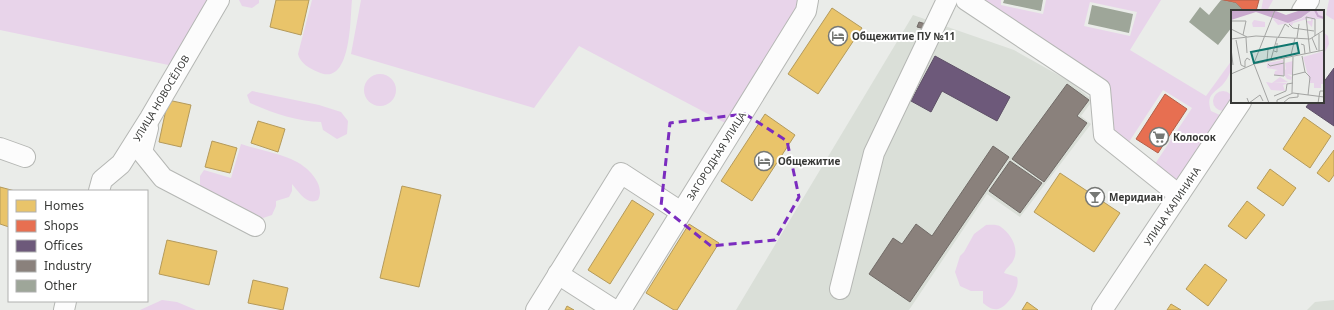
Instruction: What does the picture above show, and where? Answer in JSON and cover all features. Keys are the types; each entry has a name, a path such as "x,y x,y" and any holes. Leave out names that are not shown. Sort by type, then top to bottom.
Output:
{"street":[{"name":"УЛИЦА НОВОСЁЛОВ","path":"99,190 102,180 121,164 150,118 219,0"},
{"name":"ЗАГОРОДНАЯ УЛИЦА","path":"621,310 806,11 808,0"},
{"path":"840,289 874,153 946,0"},
{"path":"966,0 1100,89 1104,135 1179,195"},
{"path":"1303,10 1309,0"},
{"name":"УЛИЦА КАЛИНИНА","path":"1102,310 1240,103"},
{"path":"150,118 142,152 162,178 255,226"},
{"path":"0,148 25,157"},
{"path":"536,310 621,173 681,212"},
{"path":"558,274 614,310"}],"highlighted area":[{"path":"745,114 787,141 799,197 775,240 711,246 661,206 670,123"}],"shaded area":[{"path":"0,0 223,0 183,68 0,30"},
{"path":"239,0 259,0 259,3 252,8 242,6"},
{"path":"312,0 352,0 347,48 343,61 337,70 329,74 318,72 308,67 303,63 298,54"},
{"path":"361,0 805,0 729,125 579,46 534,108 351,54"},
{"path":"972,0 1001,0 1001,5 1043,14 1046,0 1161,0 1130,50 1206,96 1231,61 1231,68 1227,79 1211,95 1209,100 1211,111 1222,116 1179,190 1151,170 1192,108 1163,90 1125,148 1107,134 1103,89","holes":["1090,2 1137,12 1130,36 1084,26"]},
{"path":"1263,0 1273,0 1268,10 1261,10"},
{"path":"1329,0 1334,0 1334,20 1326,15"},
{"path":"913,15 1014,50 1069,81 1093,100 1081,116 1091,124 1020,217 987,194 909,310 736,310"},
{"path":"1324,33 1328,36 1329,44 1324,54"},
{"path":"377,74 383,74 393,81 396,90 395,96 389,103 383,106 377,106 367,99 364,93 364,87 371,77"},
{"path":"252,91 319,105 341,112 348,121 347,134 337,139 323,130 321,122 284,116 250,103 247,95"},
{"path":"1219,91 1227,91 1230,94 1231,103 1233,103 1233,105 1227,111 1219,111 1213,105 1213,97"},
{"path":"241,144 283,156 300,164 310,172 318,183 320,194 318,200 310,201 303,197 292,184 292,191 289,197 276,201 276,206 272,215 263,218 200,186 200,176 204,170 231,178"},
{"path":"986,225 996,225 1005,230 1015,247 1015,256 1013,261 1004,273 1017,277 1017,286 1009,301 1002,308 998,309 990,308 983,303 983,291 971,291 960,286 955,272 960,256 964,252 974,234"},
{"path":"162,300 177,302 196,310 140,310"},
{"path":"1334,300 1334,310 1307,310 1315,302"}],"building: Homes":[{"path":"276,0 309,0 301,35 270,27"},
{"path":"832,8 862,28 818,94 788,74"},
{"path":"168,100 191,105 181,147 159,142"},
{"path":"765,114 795,135 752,201 721,181"},
{"path":"1304,117 1331,136 1310,168 1283,149"},
{"path":"258,121 285,129 278,152 251,143"},
{"path":"212,141 237,148 230,173 205,167"},
{"path":"1334,150 1334,175 1329,182 1317,173"},
{"path":"1270,169 1296,188 1283,206 1257,188"},
{"path":"1060,173 1120,213 1094,252 1034,212"},
{"path":"402,186 441,195 419,287 380,278"},
{"path":"0,187 11,190 8,190 8,227 0,224"},
{"path":"632,200 654,214 610,284 588,270"},
{"path":"1247,201 1265,215 1246,239 1228,226"},
{"path":"689,224 719,243 677,310 674,310 646,293"},
{"path":"167,240 217,251 209,285 159,274"},
{"path":"1205,264 1227,280 1208,306 1186,289"},
{"path":"253,280 288,288 283,310 248,303"},
{"path":"1027,302 1038,310 1022,310"},
{"path":"1171,304 1181,310 1167,310"},
{"path":"567,306 574,310 565,310"}],"building: Shops":[{"path":"1222,0 1259,0 1256,10 1243,10 1236,3"},
{"path":"1165,94 1187,109 1158,153 1136,139"}],"building: Offices":[{"path":"935,56 1010,97 997,121 942,91 931,112 911,101"},
{"path":"1334,68 1334,126 1306,107 1309,103 1324,103 1324,82"}],"building: Industry":[{"path":"919,22 926,24 925,29 917,27"},
{"path":"1067,84 1089,100 1077,116 1087,123 1044,182 1012,159"},
{"path":"993,146 1009,157 910,302 869,274 893,238 902,244 916,224 932,236"},
{"path":"1010,161 1042,183 1020,213 989,191"}],"building: Other":[{"path":"1004,0 1043,0 1041,11 1003,3"},
{"path":"1221,0 1236,3 1243,10 1231,10 1231,28 1218,45 1189,22 1200,7 1209,15"},
{"path":"1092,5 1133,14 1129,33 1088,24"}],"place":[{"name":"Общежитие ПУ №11","path":"838,36"},
{"name":"Колосок","path":"1159,137"},
{"name":"Общежитие","path":"764,161"},
{"name":"Меридиан","path":"1095,197"}]}
